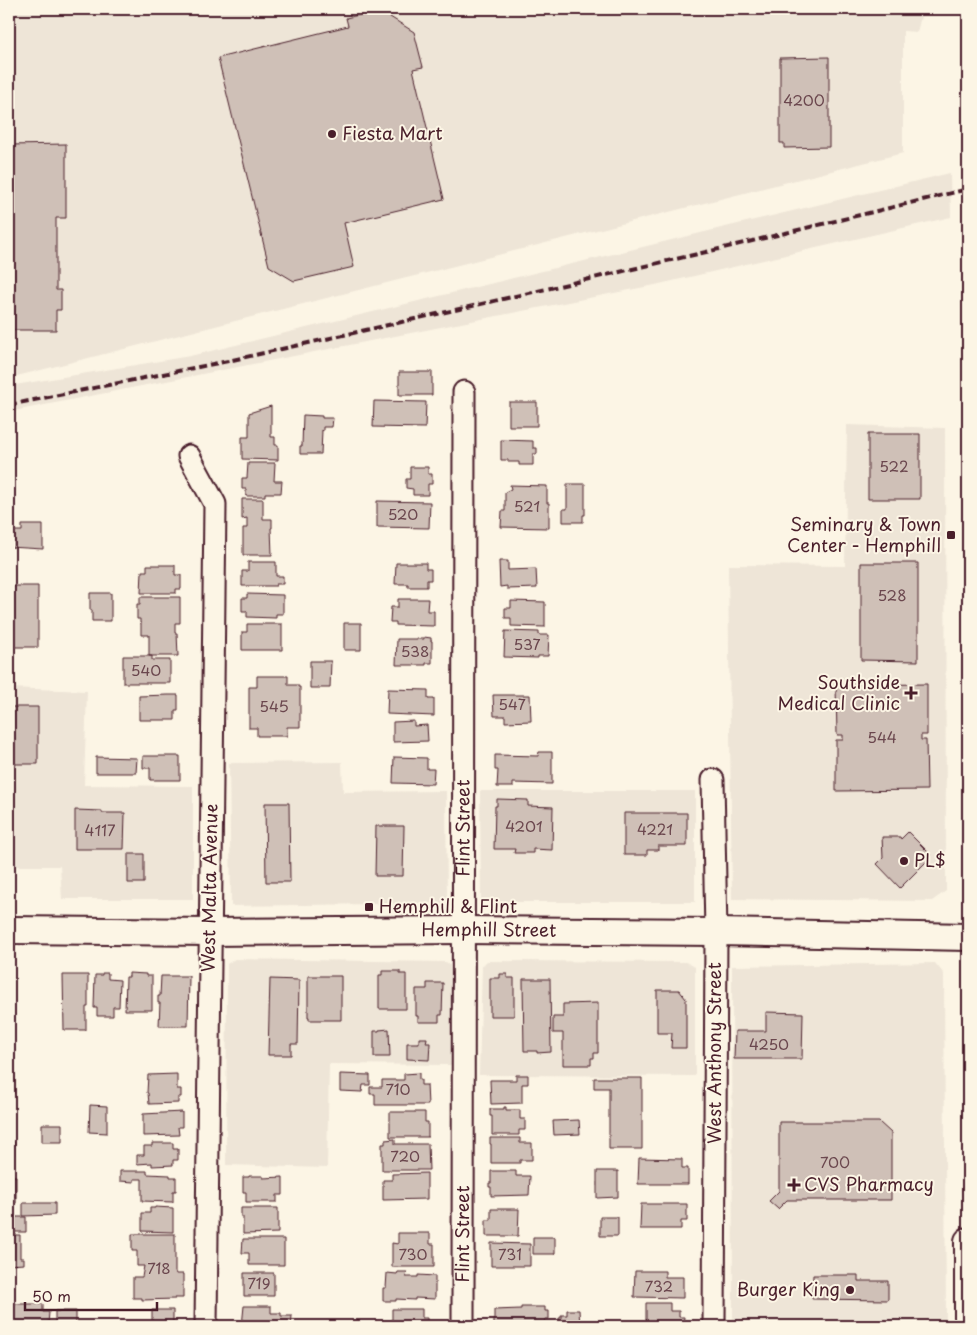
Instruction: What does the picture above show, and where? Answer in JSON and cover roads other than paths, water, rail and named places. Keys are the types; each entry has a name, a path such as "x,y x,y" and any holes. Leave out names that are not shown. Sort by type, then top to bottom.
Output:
{"main road":[{"name":"Hemphill Street","path":"9,930 210,932 463,930 716,932 968,937"},
{"path":"968,1242 968,1326"}],"street":[{"name":"Flint Street","path":"463,1326 464,392"},
{"name":"West Malta Avenue","path":"189,456 215,504 206,1326"},
{"name":"West Anthony Street","path":"713,780 716,932 714,1326"}],"railway":[{"path":"9,405 228,361 464,308 968,189"}],"place":[{"name":"Fiesta Mart","path":"332,134"},
{"name":"Seminary & Town Center - Hemphill","path":"951,535"},
{"name":"Southside Medical Clinic","path":"911,693"},
{"name":"PL$","path":"904,861"},
{"name":"Hemphill & Flint","path":"369,907"},
{"name":"CVS Pharmacy","path":"794,1185"},
{"name":"Burger King","path":"850,1290"}]}
